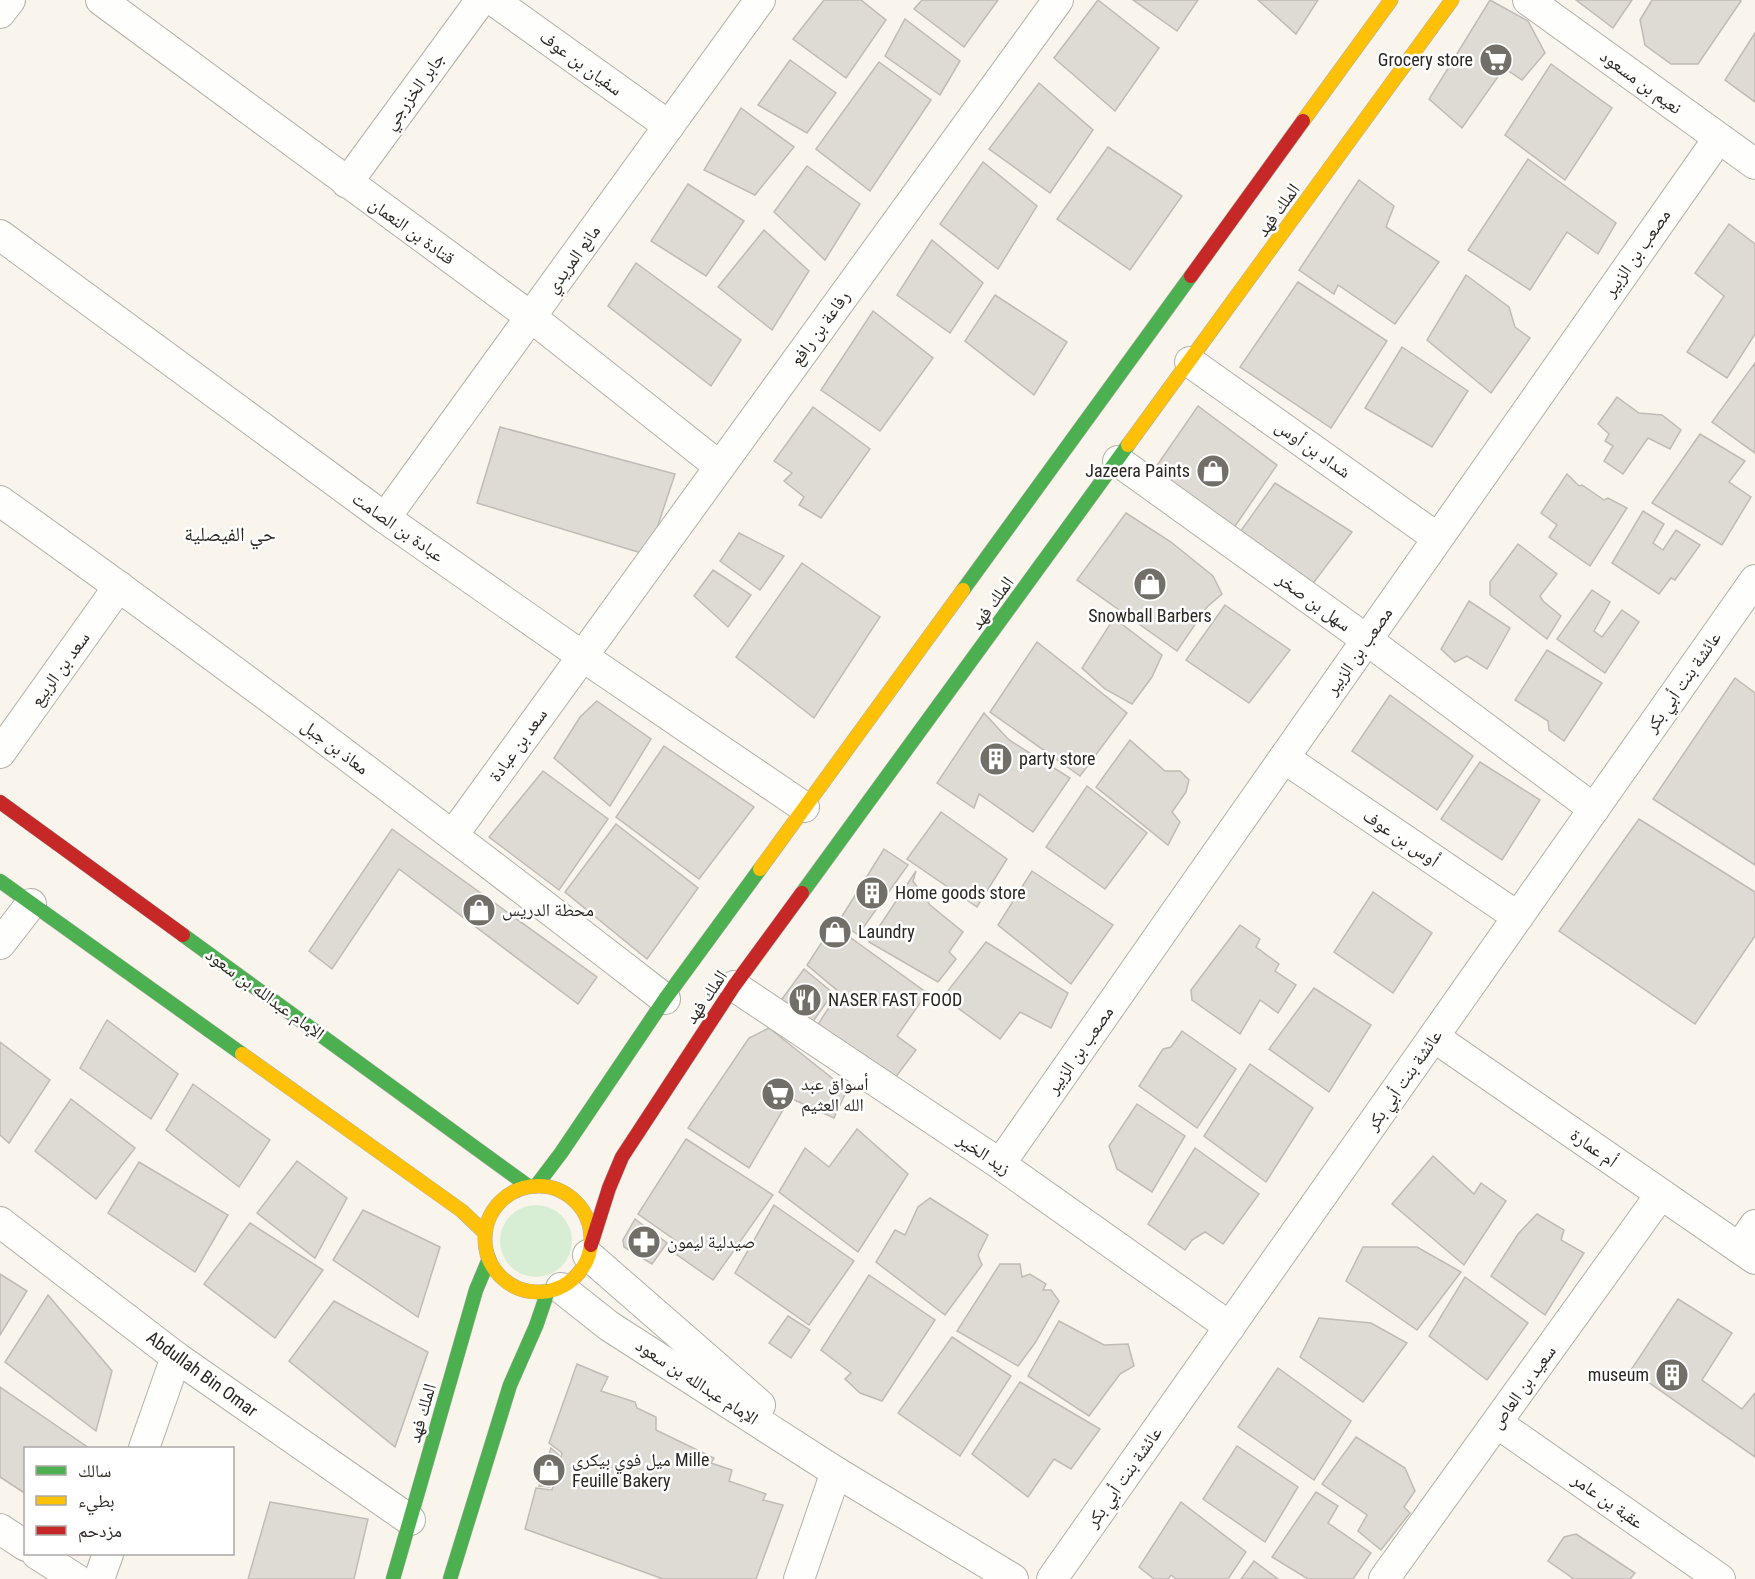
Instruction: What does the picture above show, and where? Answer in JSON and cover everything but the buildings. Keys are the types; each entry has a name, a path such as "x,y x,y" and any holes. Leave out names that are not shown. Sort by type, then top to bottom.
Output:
{"street":[{"path":"0,13 10,0"},
{"name":"قتادة بن النعمان","path":"101,0 531,317 719,466"},
{"name":"جابر الخزرجي","path":"347,183 481,0"},
{"name":"سفيان بن عوف","path":"493,0 669,126"},
{"name":"مانع المريدي","path":"385,518 760,0"},
{"name":"رفاعة بن رافع","path":"582,656 1058,0"},
{"name":"الملك فهد","path":"532,1186 561,1153 665,999 1391,0"},
{"name":"الملك فهد","path":"589,1250 609,1188 622,1157 734,986 1452,0"},
{"name":"نعيم بن مسعود","path":"1528,0 1755,164"},
{"name":"مصعب بن الزبير","path":"1000,1164 1437,537 1718,139"},
{"name":"عبادة بن الصامت","path":"0,235 385,518 804,807"},
{"name":"شداد بن أوس","path":"1190,362 1437,537"},
{"name":"سهل بن صخر","path":"1118,460 1367,640 1594,809"},
{"name":"معاذ بن جبل","path":"0,501 119,586 453,835 665,999"},
{"name":"عائشة بنت أبي بكر","path":"1052,1579 1755,580"},
{"name":"سعد بن الربيع","path":"0,753 119,586"},
{"name":"سعد بن عبادة","path":"453,835 582,656"},
{"name":"أوس بن عوف","path":"1284,758 1518,917"},
{"name":"الإمام عبدالله بن سعود","path":"0,802 532,1186"},
{"path":"0,880 462,1210 485,1233"},
{"path":"0,944 31,904"},
{"name":"زيد الخير","path":"734,986 1000,1164 1230,1327"},
{"name":"أم عمارة","path":"1434,1037 1661,1194 1750,1244"},
{"path":"532,1186 545,1186 560,1191 574,1200 584,1213 590,1229 589,1250 584,1267 575,1277 554,1289 522,1289 508,1283 497,1272 489,1259 485,1246 488,1220 495,1207 504,1197 516,1190 532,1186"},
{"name":"سعيد بن العاص","path":"1384,1579 1661,1194"},
{"name":"Abdullah Bin Omar","path":"0,1222 176,1357 410,1520"},
{"name":"الإمام عبدالله بن سعود","path":"589,1250 836,1472"},
{"name":"الملك فهد","path":"393,1579 476,1290 489,1259"},
{"path":"450,1579 510,1385 554,1289"},
{"name":"الإمام عبدالله بن سعود","path":"554,1289 836,1472 1013,1579"},
{"path":"145,1447 176,1357"},
{"name":"عقبة بن عامر","path":"1497,1423 1720,1579"},
{"path":"799,1579 836,1472"},
{"path":"0,1529 24,1545"},
{"path":"40,1555 76,1579"},
{"path":"99,1579 108,1555"}],"green space":[{"path":"543,1205 562,1215 570,1227 572,1241 570,1255 562,1267 550,1275 529,1277 510,1267 502,1255 500,1234 510,1215 522,1207"}],"traffic: fast":[{"path":"963,590 1191,276"},
{"path":"802,893 1128,445"},
{"path":"536,1186 561,1153 665,999 760,869"},
{"path":"0,881 242,1054"},
{"path":"183,935 528,1186"},
{"path":"393,1579 476,1290 489,1259"},
{"path":"450,1579 510,1385 536,1326 548,1291"}],"traffic: slow":[{"path":"1303,121 1391,0"},
{"path":"1128,445 1452,0"},
{"path":"760,869 963,590"},
{"path":"242,1054 462,1211 485,1233"},
{"path":"538,1186 558,1190 575,1202 587,1219 591,1239 587,1259 575,1276 558,1288 538,1292 518,1288 501,1276 489,1259 485,1239 489,1219 501,1202 518,1190 538,1186"}],"traffic: jam":[{"path":"1191,276 1303,121"},
{"path":"0,802 183,935"},
{"path":"591,1245 609,1188 622,1157 734,986 802,893"}],"place":[{"name":"Grocery store","path":"1496,60"},
{"name":"Jazeera Paints","path":"1213,471"},
{"name":"Snowball Barbers","path":"1150,584"},
{"name":"party store","path":"996,759"},
{"name":"Home goods store","path":"872,893"},
{"name":"محطة الدريس","path":"479,910"},
{"name":"Laundry","path":"835,932"},
{"name":"NASER FAST FOOD","path":"805,1000"},
{"name":"أسواق عبد الله العثيم","path":"778,1094"},
{"name":"صيدلية ليمون","path":"644,1242"},
{"name":"museum","path":"1672,1375"},
{"name":"ميل فوي بيكري Mille Feuille Bakery","path":"549,1470"}],"district":[{"name":"حي الفيصلية","path":"230,534"}]}
